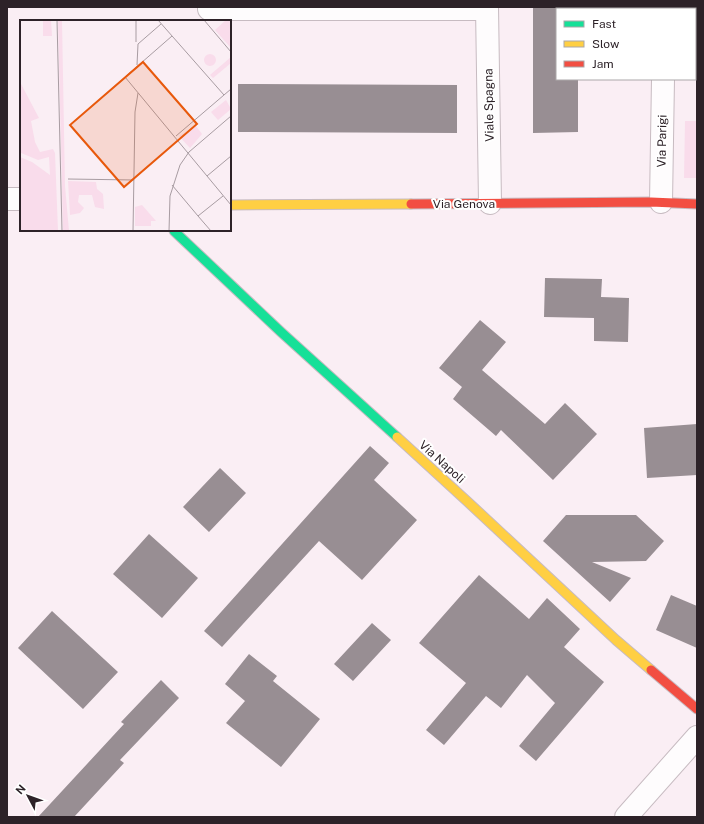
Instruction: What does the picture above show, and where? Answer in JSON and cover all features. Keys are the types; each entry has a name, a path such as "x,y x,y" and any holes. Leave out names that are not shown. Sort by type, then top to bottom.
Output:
{"street":[{"path":"209,12 487,8"},
{"name":"Viale Spagna","path":"487,8 490,203"},
{"name":"Via Parigi","path":"661,202 663,80"},
{"path":"7,199 20,199"},
{"name":"Via Genova","path":"231,205 661,202 697,204"},
{"name":"Via Napoli","path":"174,231 281,332 469,502 616,640 697,709"},
{"path":"626,817 697,737"}],"shaded area":[{"path":"685,121 697,121 697,178 684,178"}],"building":[{"path":"533,7 557,7 556,80 578,80 578,132 533,133"},
{"path":"238,84 457,85 457,133 238,132"},
{"path":"545,278 602,279 601,297 629,298 628,342 594,341 594,318 544,317"},
{"path":"480,320 506,342 482,370 545,424 565,403 597,434 553,480 501,430 496,436 453,399 462,387 439,368"},
{"path":"697,424 697,475 647,478 644,428"},
{"path":"370,446 389,463 374,480 417,520 362,580 319,541 222,647 204,631"},
{"path":"220,468 246,493 209,532 183,507"},
{"path":"566,515 636,515 664,541 646,561 592,562 631,578 610,602 543,541"},
{"path":"149,534 198,578 162,618 113,574"},
{"path":"479,575 529,619 547,598 580,629 564,647 604,682 536,761 519,746 555,703 527,675 501,708 486,696 444,745 426,730 466,683 419,643"},
{"path":"671,595 697,606 697,648 656,630"},
{"path":"52,611 118,672 83,709 18,648"},
{"path":"372,623 391,640 353,681 334,664"},
{"path":"249,654 277,676 273,681 320,719 281,767 226,723 245,701 225,684"},
{"path":"161,680 179,698 120,760 124,763 74,817 38,817 124,724 121,722"}],"traffic: fast":[{"path":"174,231 281,332 397,437"}],"traffic: slow":[{"path":"231,205 411,204"},
{"path":"397,437 616,640 651,670"}],"traffic: jam":[{"path":"411,204 651,202 697,204"},
{"path":"651,670 697,709"}]}
